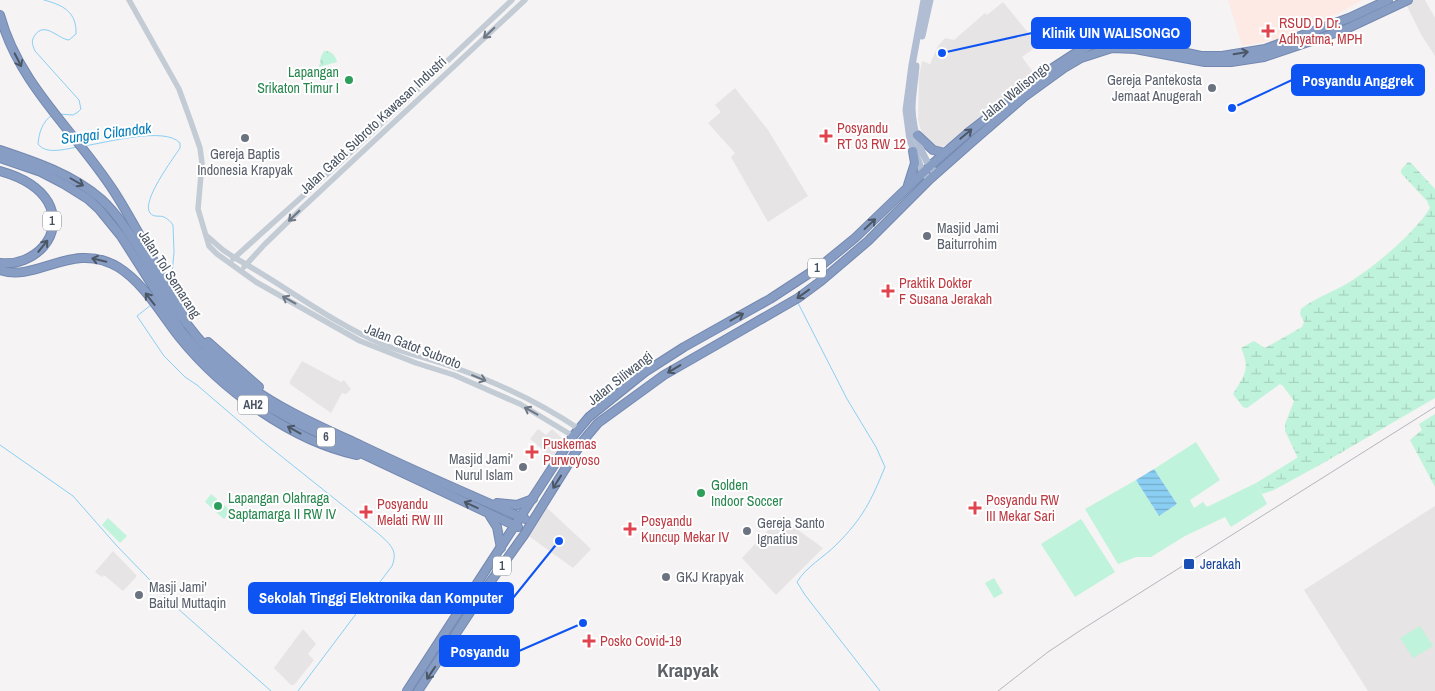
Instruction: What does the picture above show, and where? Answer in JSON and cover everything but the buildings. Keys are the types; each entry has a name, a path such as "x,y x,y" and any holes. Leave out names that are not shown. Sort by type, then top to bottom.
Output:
{"highway":[{"name":"Jalan Walisongo","path":"930,166 969,132 1089,46 1108,42 1140,43 1201,56 1222,56 1265,49 1349,18 1388,0"},
{"name":"Jalan Walisongo","path":"934,176 1056,69 1100,50 1112,48 1135,49 1205,62 1231,62 1264,57 1344,30 1408,0"},
{"path":"0,15 9,42 22,67 46,103 92,159 115,192 192,325 208,343 286,410"},
{"path":"917,135 933,150 945,153"},
{"name":"Jalan Tol Semarang","path":"0,150 66,175 102,200 118,217 152,278 166,308 182,332 199,351 240,388 300,425 515,526 527,529"},
{"path":"907,189 915,162 913,151"},
{"name":"Jalan Tol Semarang","path":"0,158 41,172 88,199 114,226 152,278"},
{"name":"Jalan Siliwangi","path":"407,691 573,436 589,418 645,372 684,347 770,299 822,265 855,238 930,166"},
{"name":"1","path":"0,171 27,182 37,189 48,202 52,226 50,237 44,247 34,256 23,262 0,263"},
{"name":"Jalan Siliwangi","path":"418,691 532,522 587,434 598,423 656,380 798,298 868,241 934,176"},
{"path":"0,270 27,271 75,258 96,259 117,266 166,308"},
{"name":"Jalan Tol Semarang","path":"166,308 188,326 225,366 241,380 286,410 400,464 532,522"},
{"path":"579,429 587,434"},
{"path":"573,436 582,442"},
{"path":"482,500 502,505 517,505 533,499"},
{"path":"486,512 497,527 501,548"}],"main road":[{"path":"924,0 906,110 913,151 923,173 934,176"},
{"path":"930,0 916,64 912,110 920,147 934,176"}],"street":[{"name":"Jalan Gatot Subroto","path":"129,0 179,89 200,148 202,163 198,209 209,246 256,282 360,340 454,375 496,393 520,404 573,436"},
{"name":"Jalan Gatot Subroto Kawasan Industri","path":"229,263 335,167 512,0"},
{"name":"Jalan Gatot Subroto Kawasan Industri","path":"240,271 264,244 525,0"},
{"name":"Jalan Gatot Subroto","path":"206,234 235,258 355,331 390,347 449,366 505,388 542,406 579,429"}],"shaded area":[{"name":"RSUD D Dr. Adhyatma, MPH","path":"1228,0 1363,0 1339,13 1276,40 1242,46"},
{"path":"1414,0 1425,0 1435,18 1435,56 1422,36 1406,4"},
{"path":"1003,2 1030,35 1036,47 1022,57 1036,76 950,143 942,147 935,146 927,141 922,134 918,120 919,77 922,61 930,64 938,46 945,38 954,40 985,13 987,15"},
{"path":"735,88 768,130 808,196 768,222 731,157 735,153 708,123 721,112 715,105"},
{"path":"302,361 341,382 344,380 351,389 346,394 342,393 331,413 290,384"},
{"path":"538,429 546,435 552,429 563,439 556,447 558,450 552,457 530,439"},
{"path":"545,506 591,549 573,568 526,534"},
{"path":"1435,506 1435,691 1368,691 1304,590"},
{"path":"780,517 823,548 776,595 742,558"},
{"path":"113,551 137,576 123,591 104,575 102,577 95,572"},
{"path":"303,629 316,644 308,654 314,660 294,685 291,685 274,668"}],"green space":[{"path":"324,51 329,51 333,54 337,62 319,67"},
{"path":"1408,162 1435,189 1435,398 1325,462 1274,490 1262,494 1256,483 1297,458 1285,431 1285,424 1294,401 1280,384 1247,408 1243,407 1233,394 1243,377 1246,367 1241,348 1254,341 1265,348 1302,327 1304,322 1300,314 1301,309 1358,276 1381,259 1404,239 1423,218 1430,208 1427,201 1401,173 1401,170"},
{"path":"1435,414 1435,487 1410,440 1422,430 1419,424"},
{"path":"1196,442 1220,480 1190,500 1194,508 1203,502 1207,507 1256,483 1267,504 1231,527 1225,517 1185,536 1151,557 1136,557 1118,564 1085,509 1136,480 1159,516 1177,504 1154,469"},
{"name":"Lapangan Olahraga Saptamarga II RW IV","path":"211,494 231,511 224,519 205,502"},
{"path":"108,518 127,536 120,543 102,525"},
{"path":"1081,519 1115,572 1075,597 1041,544"},
{"path":"994,578 1003,593 994,598 985,583"},
{"path":"1420,626 1433,646 1413,658 1400,638"}],"water":[{"path":"1154,469 1177,504 1159,516 1136,480"}],"waterway":[{"name":"Sungai Cilandak","path":"44,0 57,4 68,11 76,26 76,34 69,40 43,30 39,31 32,41 35,51 79,100 81,109 78,112 73,115 58,114"},
{"name":"Sungai Cilandak","path":"52,115 42,128 38,144 51,150 78,147"},
{"name":"Sungai Cilandak","path":"84,146 149,136 172,138 180,143 180,148 154,190 148,207 152,215 164,217 173,225 174,252 171,285"},
{"path":"798,303 847,399 876,447 885,467 860,517 836,545 805,572 797,582 805,595 880,691"},
{"path":"151,305 137,316 164,356 185,377 261,440 380,535 394,552 392,566 298,691"},
{"path":"0,445 73,496 117,546 176,607 271,691"}],"railway":[{"path":"998,691 1048,652 1081,630 1435,407"}],"place":[{"name":"RSUD D Dr. Adhyatma, MPH","path":"1268,31"},
{"name":"Klinik UIN WALISONGO","path":"942,53"},
{"name":"Lapangan Srikaton Timur I","path":"349,80"},
{"name":"Gereja Pantekosta Jemaat Anugerah","path":"1212,88"},
{"name":"Posyandu Anggrek","path":"1232,108"},
{"name":"Posyandu RT 03 RW 12","path":"826,136"},
{"name":"Gereja Baptis Indonesia Krapyak","path":"245,138"},
{"name":"Masjid Jami Baiturrohim","path":"927,236"},
{"name":"Praktik Dokter F Susana Jerakah","path":"888,291"},
{"name":"Puskemas Purwoyoso","path":"532,452"},
{"name":"Masjid Jami' Nurul Islam","path":"523,467"},
{"name":"Golden Indoor Soccer","path":"701,493"},
{"name":"Lapangan Olahraga Saptamarga II RW IV","path":"218,506"},
{"name":"Posyandu RW III Mekar Sari","path":"975,508"},
{"name":"Posyandu Melati RW III","path":"366,512"},
{"name":"Posyandu Kuncup Mekar IV","path":"630,529"},
{"name":"Gereja Santo Ignatius","path":"747,531"},
{"name":"Sekolah Tinggi Elektronika dan Komputer","path":"559,541"},
{"name":"Jerakah","path":"1189,564"},
{"name":"GKJ Krapyak","path":"666,577"},
{"name":"Masji Jami' Baitul Muttaqin","path":"139,595"},
{"name":"Posyandu","path":"583,623"},
{"name":"Posko Covid-19","path":"589,641"}],"district":[{"name":"Krapyak","path":"688,670"}]}
